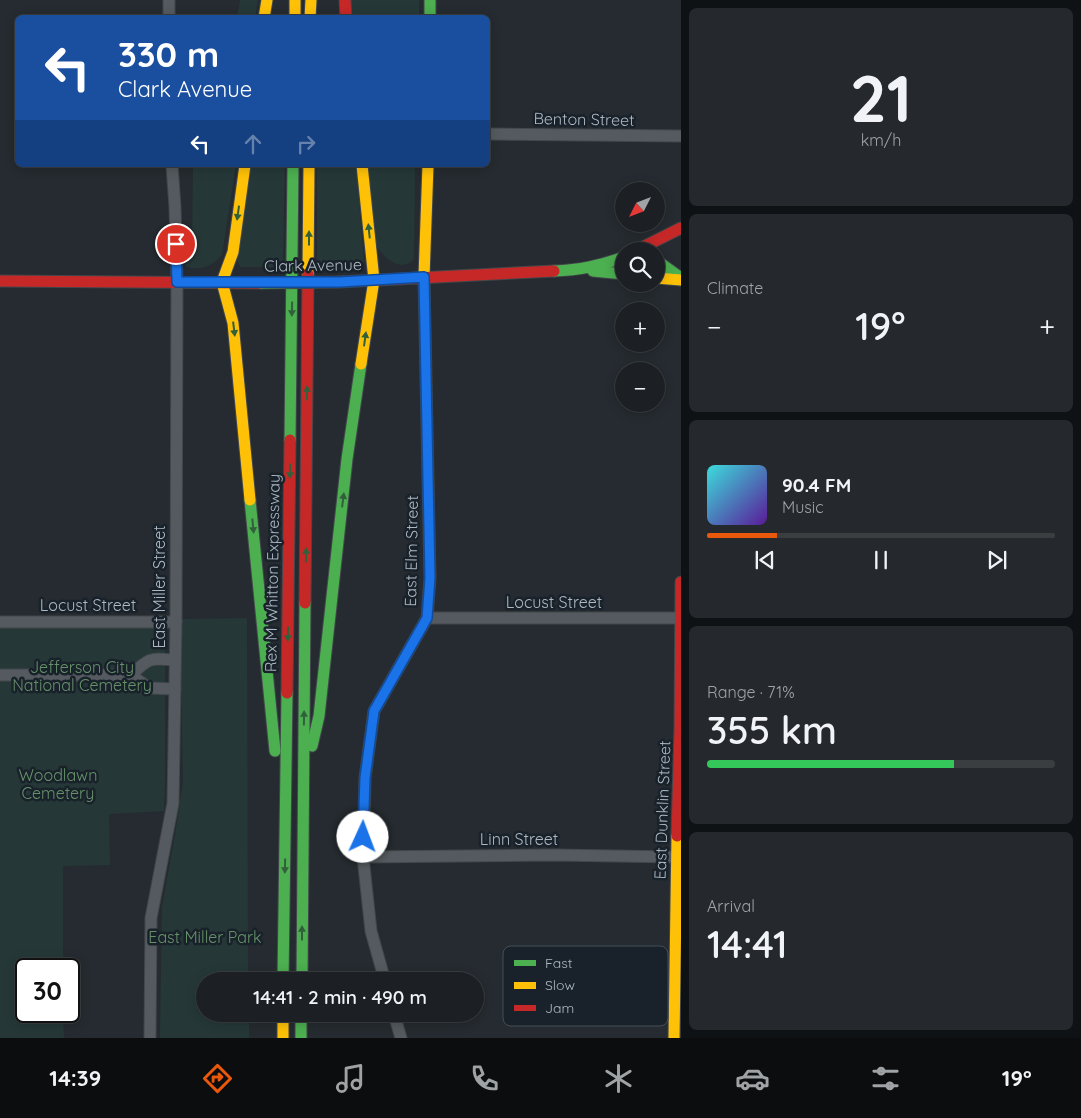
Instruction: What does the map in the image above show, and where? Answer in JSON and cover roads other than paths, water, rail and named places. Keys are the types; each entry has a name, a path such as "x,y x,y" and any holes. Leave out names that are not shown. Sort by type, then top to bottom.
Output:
{"main road":[{"path":"264,15 267,0"},
{"path":"295,0 295,15"},
{"path":"310,0 310,15"},
{"path":"345,0 346,15"},
{"path":"430,0 430,15"},
{"path":"244,167 233,252 222,282 233,323 273,740 285,834"},
{"name":"Rex M Whitton Expressway","path":"283,972 293,167"},
{"name":"Rex M Whitton Expressway","path":"302,972 309,167"},
{"path":"303,790 319,716 346,469 374,280 362,167"},
{"name":"East Elm Street","path":"424,277 428,167"},
{"path":"655,242 681,228"},
{"name":"Clark Avenue","path":"0,281 340,282 581,270 615,260"},
{"path":"665,267 681,279"},
{"path":"581,270 615,273"},
{"path":"665,278 681,279"},
{"name":"East Dunklin Street","path":"674,1038 681,582"},
{"path":"283,1022 283,1038"},
{"path":"301,1022 301,1038"}],"street":[{"path":"169,0 169,15"},
{"name":"Benton Street","path":"490,134 681,136"},
{"name":"East Miller Street","path":"150,1038 151,918 173,803 176,622 177,282 172,167"},
{"name":"East Elm Street","path":"382,972 371,931 362,857 365,778 374,711 427,618 430,578 424,277"},
{"name":"Locust Street","path":"427,618 681,618"},
{"name":"Locust Street","path":"0,622 176,622"},
{"path":"131,675 151,658 175,660"},
{"path":"0,675 131,675 149,688 175,689"},
{"name":"Linn Street","path":"362,857 547,855 676,857"},
{"path":"396,1022 401,1038"}],"park label":[{"name":"Jefferson City National Cemetery","path":"82,676"},
{"name":"Woodlawn Cemetery","path":"58,784"},
{"name":"East Miller Park","path":"205,937"}]}
